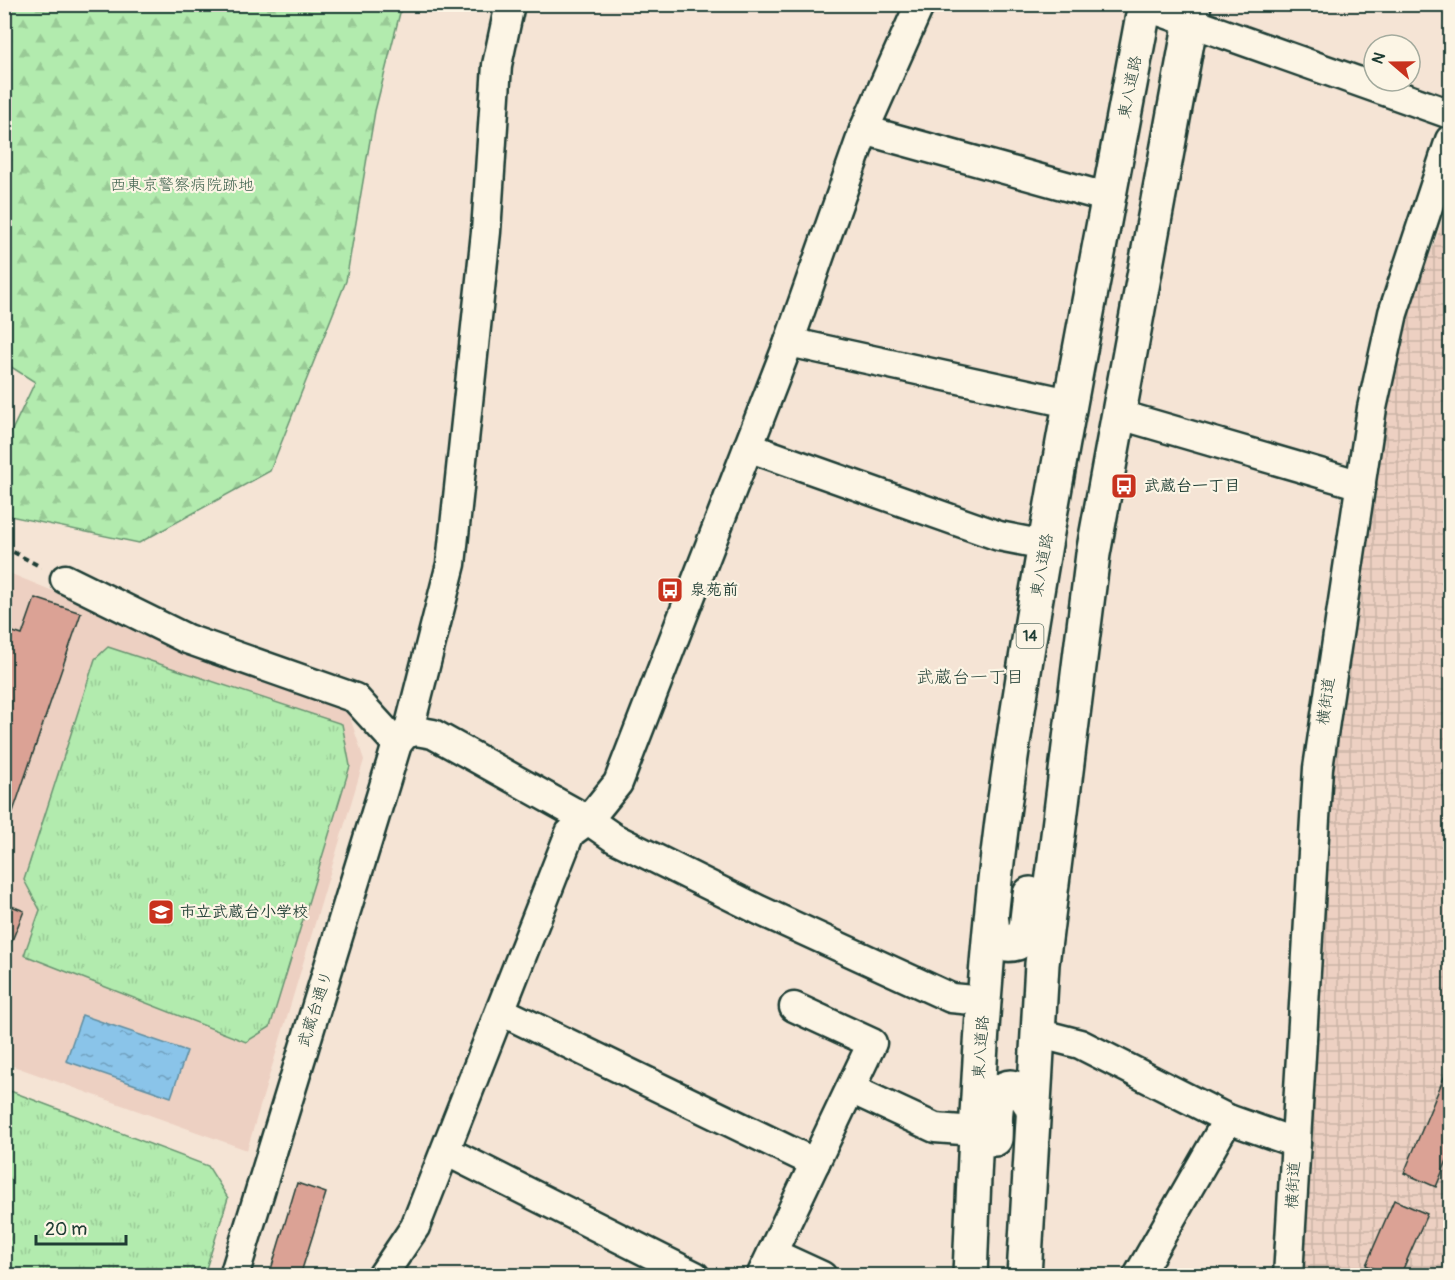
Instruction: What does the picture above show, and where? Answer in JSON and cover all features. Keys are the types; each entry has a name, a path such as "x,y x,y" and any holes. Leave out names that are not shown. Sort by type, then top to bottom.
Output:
{"main road":[{"name":"東八道路","path":"970,1275 975,1131 984,1001 1005,802 1069,403 1145,5"},
{"path":"1024,1275 1042,964 1093,554 1116,414 1192,14"},
{"path":"992,922 1000,942 1010,945 1022,940 1026,928 1042,800 1081,652"},
{"path":"985,1275 990,1233 997,1102 1006,1090 1020,1089 1027,1096 1033,1111"}],"street":[{"name":"武蔵台通り","path":"234,1275 403,738 451,564 485,244 497,65 510,4"},
{"path":"382,1275 415,1227 570,833 588,820 618,783 789,342 864,130 920,4"},
{"path":"1145,5 1192,14 1450,114"},
{"path":"864,130 1109,198"},
{"name":"横街道","path":"1288,1275 1318,768 1372,408 1393,313 1450,140"},
{"path":"789,342 1069,403"},
{"path":"1116,414 1361,485"},
{"path":"748,447 999,536 1045,545"},
{"path":"65,579 187,639 355,698 403,738 425,732 433,734 588,820 614,838 870,962 951,998 984,1001"},
{"path":"794,1007 872,1043 766,1264 822,1275"},
{"path":"501,1011 814,1163"},
{"path":"1037,1033 1080,1044 1228,1119 1296,1143"},
{"path":"851,1089 935,1128 975,1131"},
{"path":"1138,1275 1228,1119"},
{"path":"446,1151 695,1275"}],"path":[{"path":"4,548 65,579"}],"shaded area":[{"path":"1450,203 1450,1275 1293,1276 1322,795 1396,342"},
{"name":"市立武蔵台小学校","path":"4,571 348,711 364,760 247,1150 5,1063"}],"green space":[{"name":"西東京警察病院跡地","path":"5,4 402,5 375,111 346,281 270,471 139,543 5,515 5,445 35,382 5,363"},
{"path":"108,647 342,724 350,766 270,1027 246,1042 24,955 40,910 24,880 95,659"},
{"path":"5,1089 208,1166 228,1198 204,1275 5,1275"}],"water":[{"path":"82,1015 187,1051 171,1097 66,1061"}],"building":[{"path":"35,598 81,613 4,838 4,629 22,635"},
{"path":"4,903 24,911 11,943 4,941"},
{"path":"1450,1063 1450,1153 1436,1187 1404,1173"},
{"path":"297,1183 326,1193 300,1276 269,1276"},
{"path":"1394,1200 1427,1214 1400,1276 1391,1276 1366,1265"}],"place":[{"name":"武蔵台一丁目","path":"1124,486"},
{"name":"泉苑前","path":"670,590"},
{"name":"市立武蔵台小学校","path":"161,912"}],"district":[{"name":"武蔵台一丁目","path":"970,677"}]}
